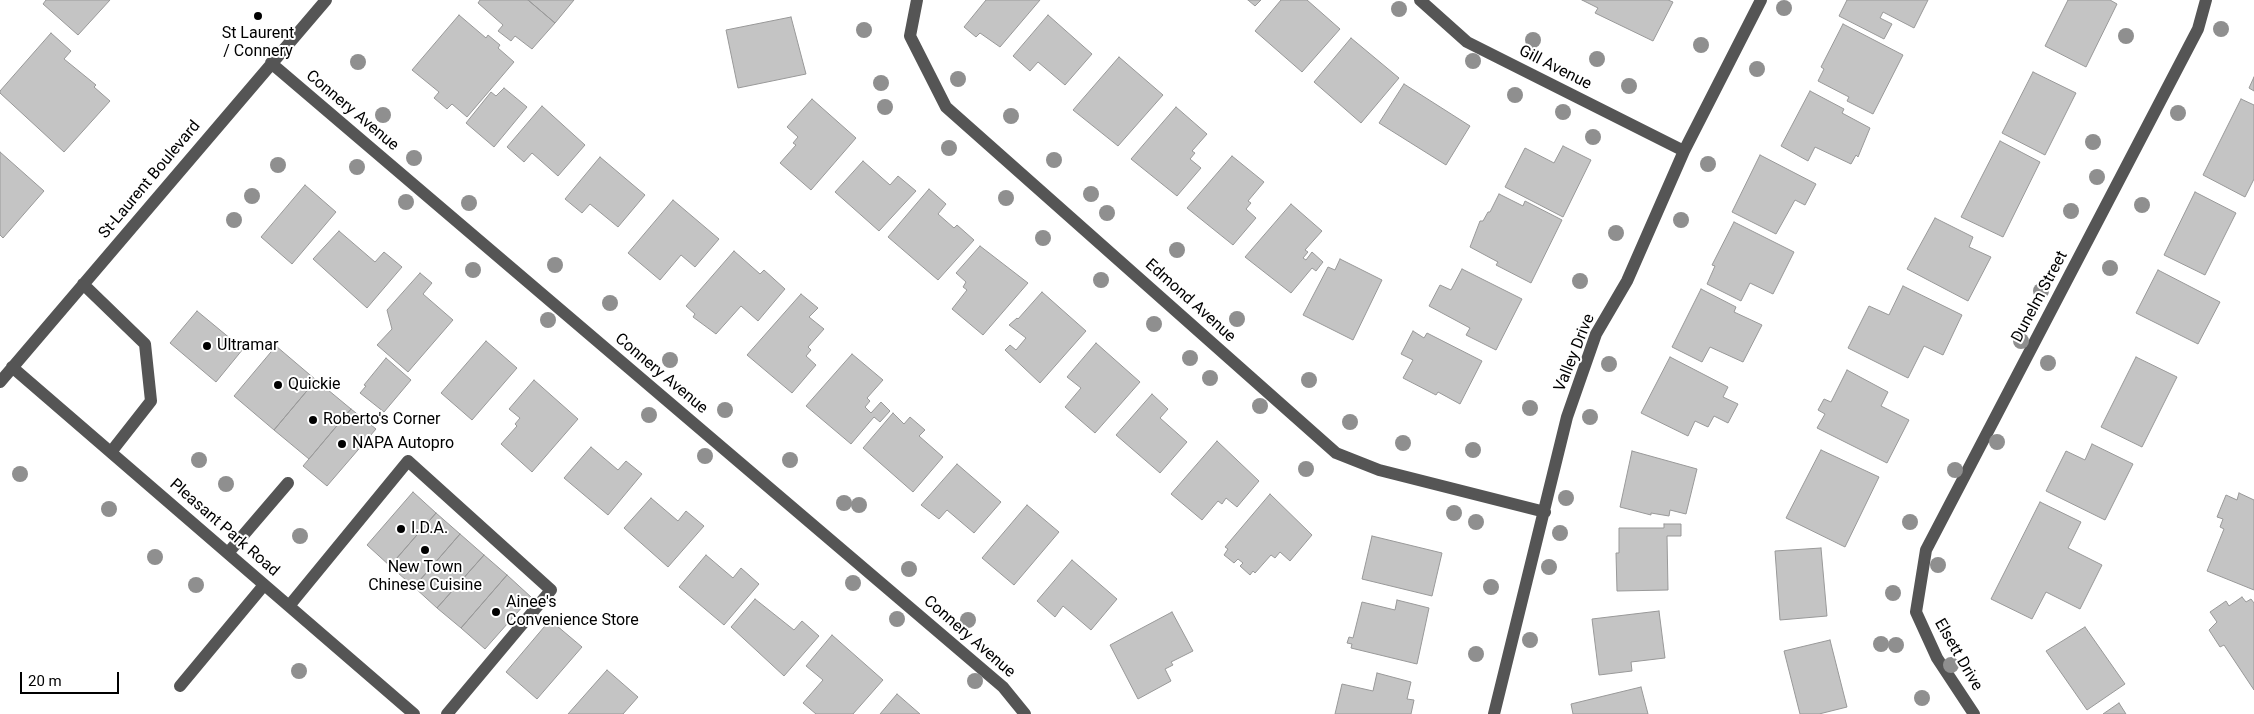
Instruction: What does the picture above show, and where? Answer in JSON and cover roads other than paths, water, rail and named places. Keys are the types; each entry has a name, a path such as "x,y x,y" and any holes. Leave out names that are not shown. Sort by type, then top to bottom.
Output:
{"street":[{"name":"St-Laurent Boulevard","path":"0,382 326,0"},
{"name":"Edmond Avenue","path":"917,0 910,36 946,107 1336,453 1379,470 1545,512"},
{"name":"Gill Avenue","path":"1420,0 1467,42 1684,151"},
{"name":"Valley Drive","path":"1494,714 1567,417 1596,334 1627,281 1684,151 1761,0"},
{"name":"Dunelm Street","path":"1916,612 1926,550 2198,29 2206,0"},
{"name":"Connery Avenue","path":"271,63 1003,687 1025,714"},
{"path":"83,284 145,344 152,402 111,452"},
{"name":"Pleasant Park Road","path":"12,367 414,714"},
{"path":"289,606 408,461 551,590 447,714"},
{"path":"228,553 288,483"},
{"path":"180,686 264,585"},
{"name":"Elsett Drive","path":"1916,612 1937,658 1974,714"}],"place":[{"name":"St Laurent / Connery","path":"258,16"},
{"name":"Ultramar","path":"207,346"},
{"name":"Quickie","path":"278,385"},
{"name":"Roberto's Corner","path":"313,420"},
{"name":"NAPA Autopro","path":"342,444"},
{"name":"I.D.A.","path":"401,529"},
{"name":"New Town Chinese Cuisine","path":"425,550"},
{"name":"Ainee's Convenience Store","path":"496,612"}]}
